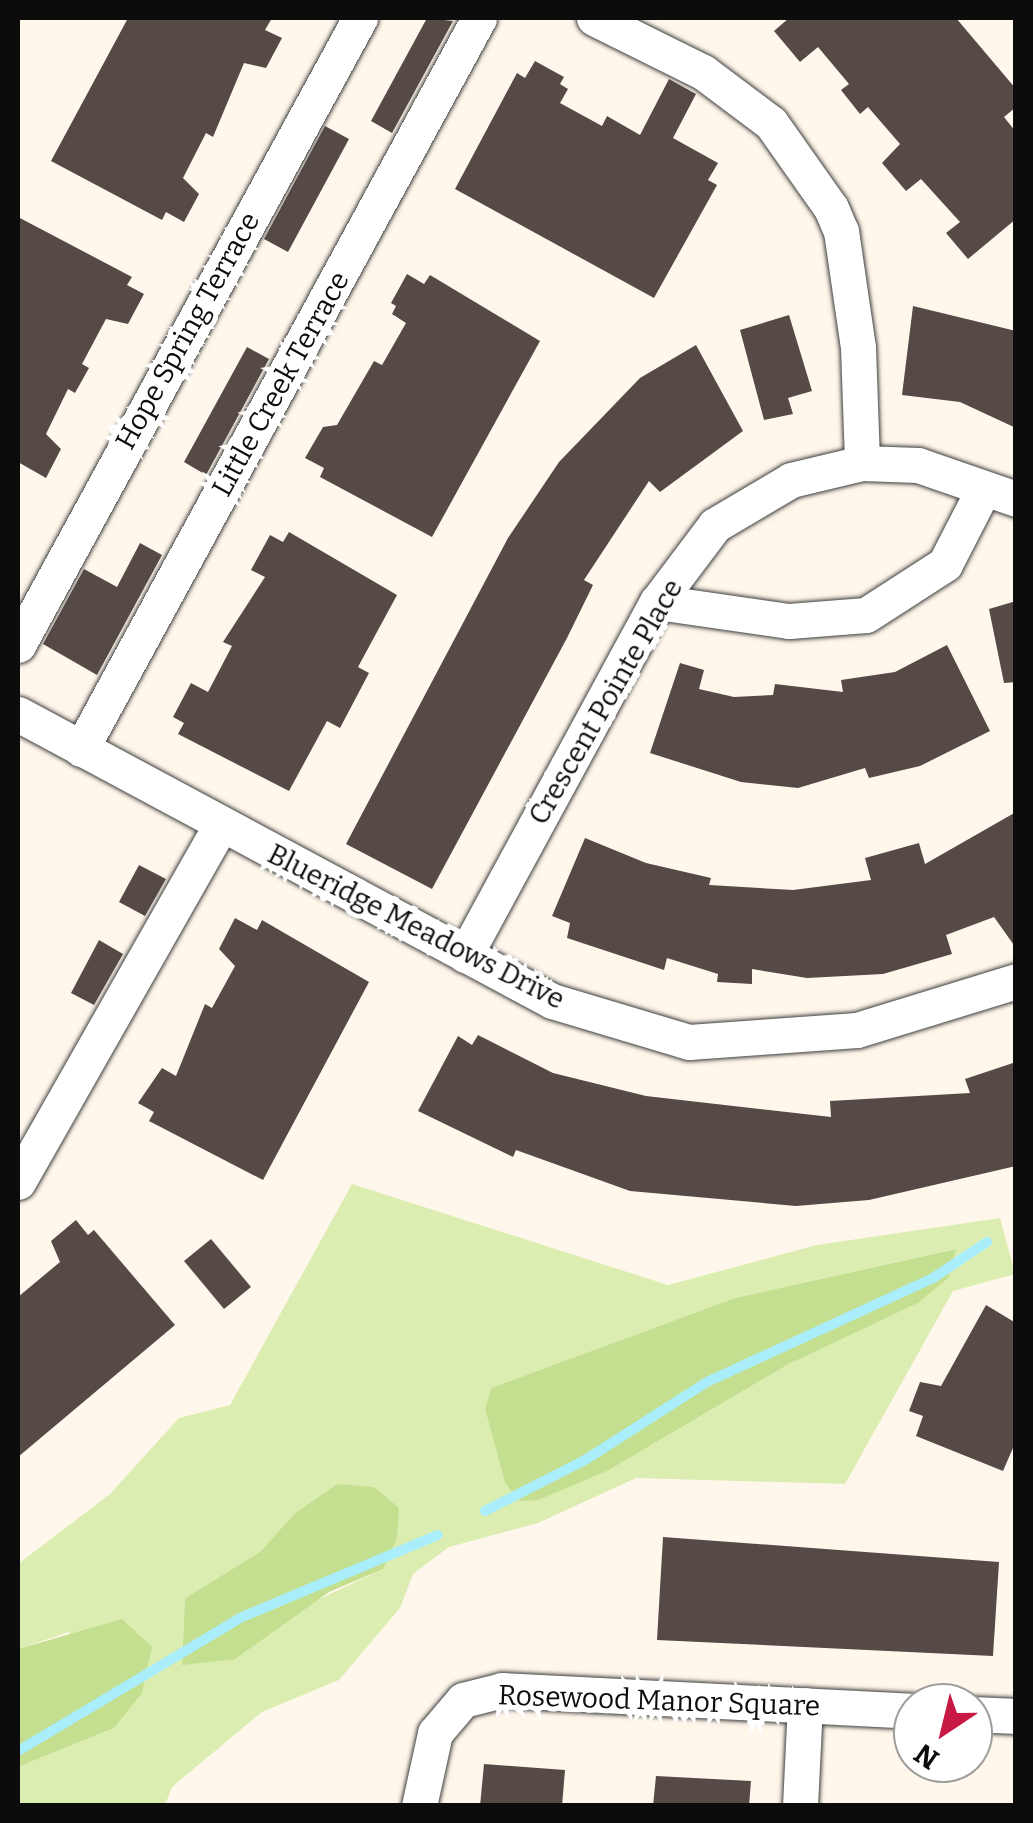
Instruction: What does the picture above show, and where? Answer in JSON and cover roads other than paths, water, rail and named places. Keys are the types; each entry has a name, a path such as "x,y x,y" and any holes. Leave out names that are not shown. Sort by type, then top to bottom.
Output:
{"street":[{"name":"Hope Spring Terrace","path":"18,645 360,18"},
{"name":"Little Creek Terrace","path":"80,749 479,18"},
{"path":"594,18 703,72 771,123 831,208 841,231 856,330 862,463"},
{"name":"Crescent Pointe Place","path":"465,955 657,602 714,524 791,480 862,463 918,465 999,495"},
{"path":"657,602 789,621 866,615 945,564 999,495"},
{"name":"Blueridge Meadows Drive","path":"18,714 220,826 552,1001 689,1042 857,1030 1016,981"},
{"path":"18,1182 220,826"},
{"name":"Rosewood Manor Square","path":"419,1806 434,1733 464,1700 503,1690 893,1710"},
{"path":"800,1806 805,1706"}],"waterway":[{"path":"485,1511 585,1460 707,1382 933,1278 987,1242"},
{"path":"18,1751 242,1617 438,1535"}]}
